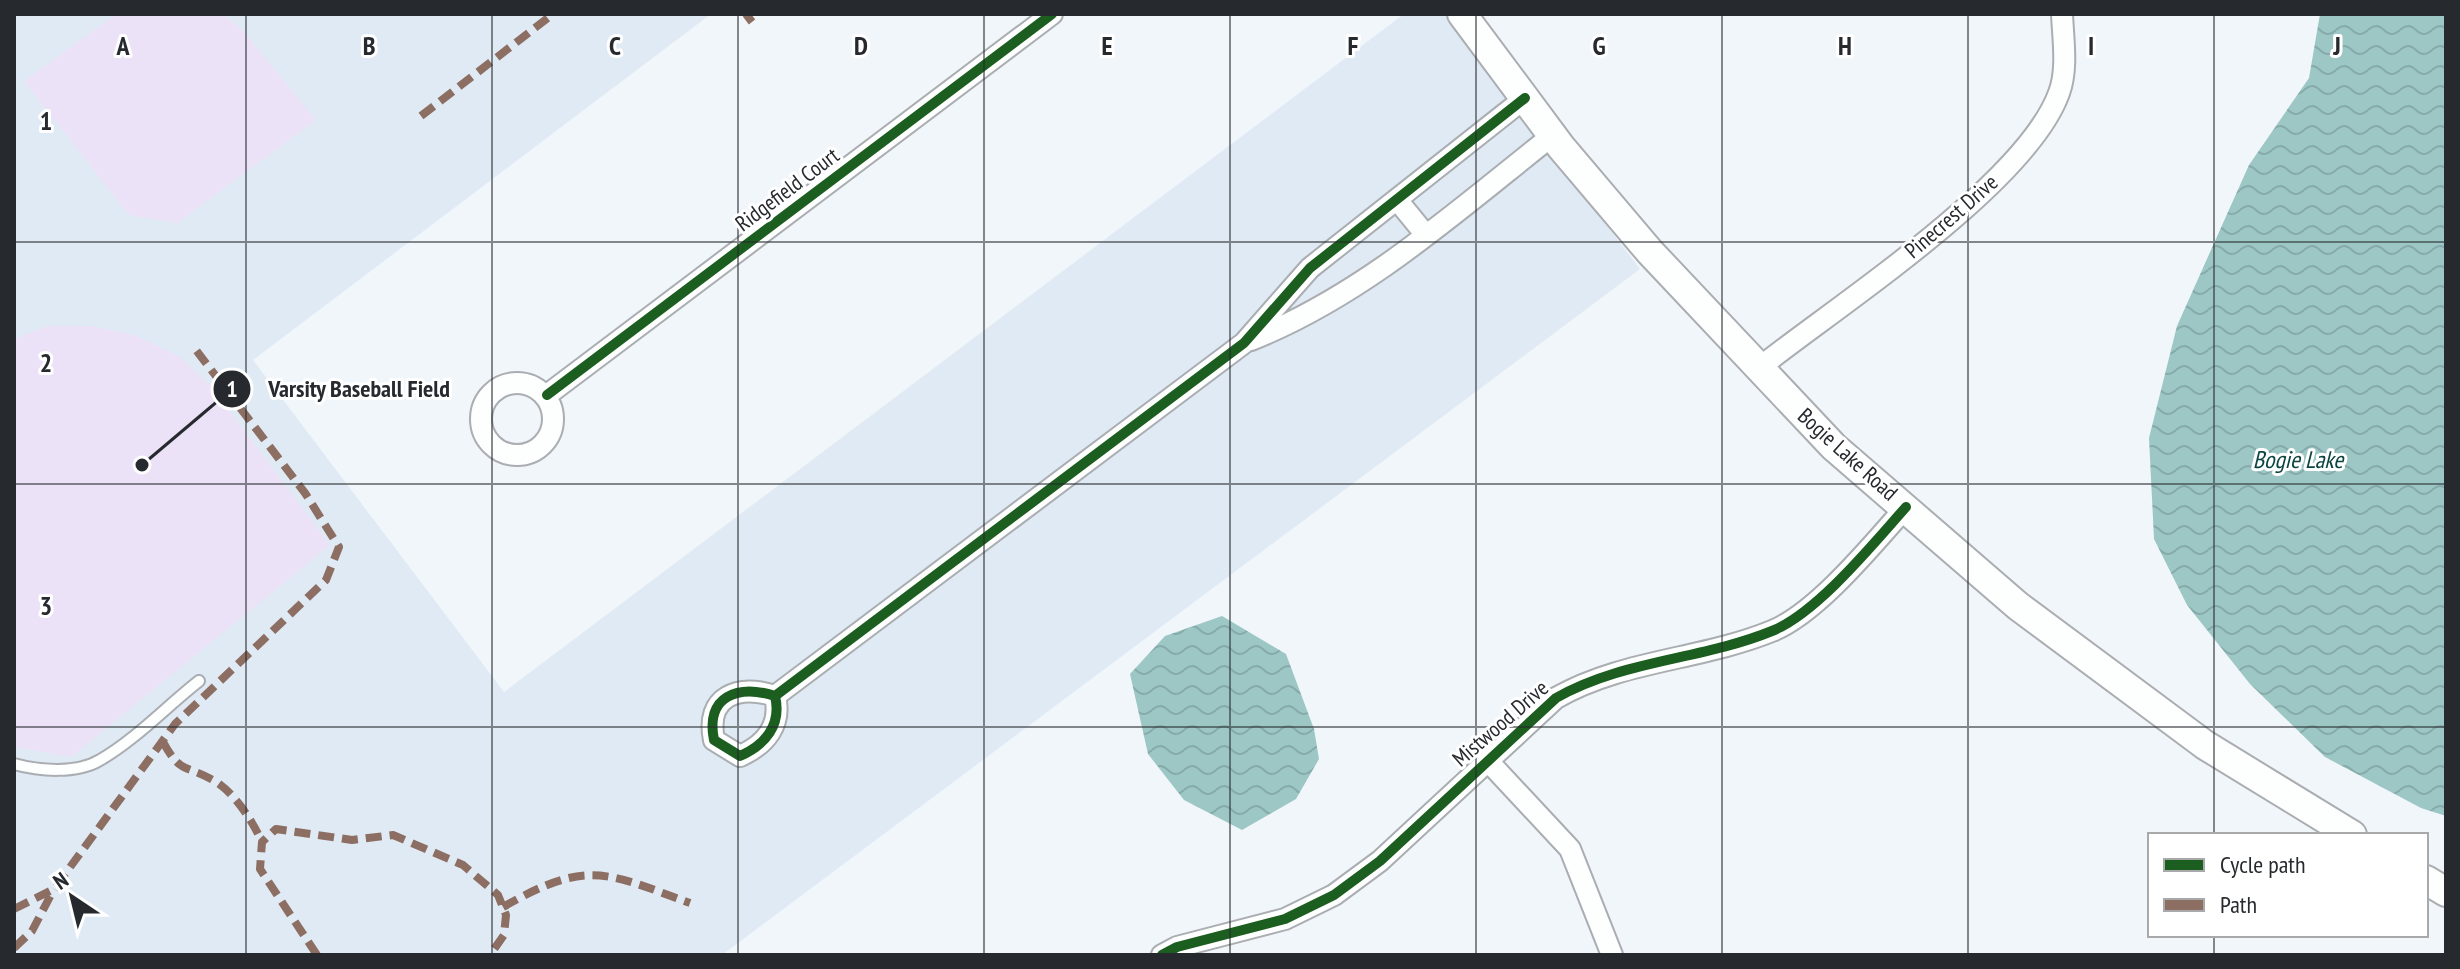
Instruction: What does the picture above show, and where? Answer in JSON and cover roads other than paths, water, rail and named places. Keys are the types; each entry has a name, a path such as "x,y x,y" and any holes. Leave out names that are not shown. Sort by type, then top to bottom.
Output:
{"main road":[{"name":"Bogie Lake Road","path":"1462,14 1553,135 1650,252 1834,447 2018,606 2205,745 2349,833"},
{"path":"2428,881 2446,892"}],"street":[{"name":"Ridgefield Court","path":"547,395 1052,14"},
{"name":"Pinecrest Drive","path":"1759,368 1918,247 2016,158 2059,93 2064,60 2062,14"},
{"path":"1244,343 1310,268 1525,98"},
{"path":"775,696 1244,343 1329,302 1425,234 1553,135"},
{"path":"1398,201 1425,234"},
{"name":"Mistwood Drive","path":"1162,955 1177,947 1285,919 1334,895 1380,861 1556,698 1582,683 1773,631 1843,575 1906,507"},
{"path":"1487,760 1570,849 1612,955"}],"lane":[{"path":"14,764 32,769 67,769 99,761 199,681"}],"water":[{"name":"Bogie Lake","path":"2320,14 2446,14 2446,816 2421,808 2325,757 2250,684 2187,605 2154,539 2149,438 2177,326 2249,165 2309,78"},
{"path":"1222,616 1286,654 1314,729 1319,759 1296,799 1242,830 1184,800 1148,754 1130,674 1165,636"}],"place":[{"name":"Varsity Baseball Field","path":"142,465"}]}
